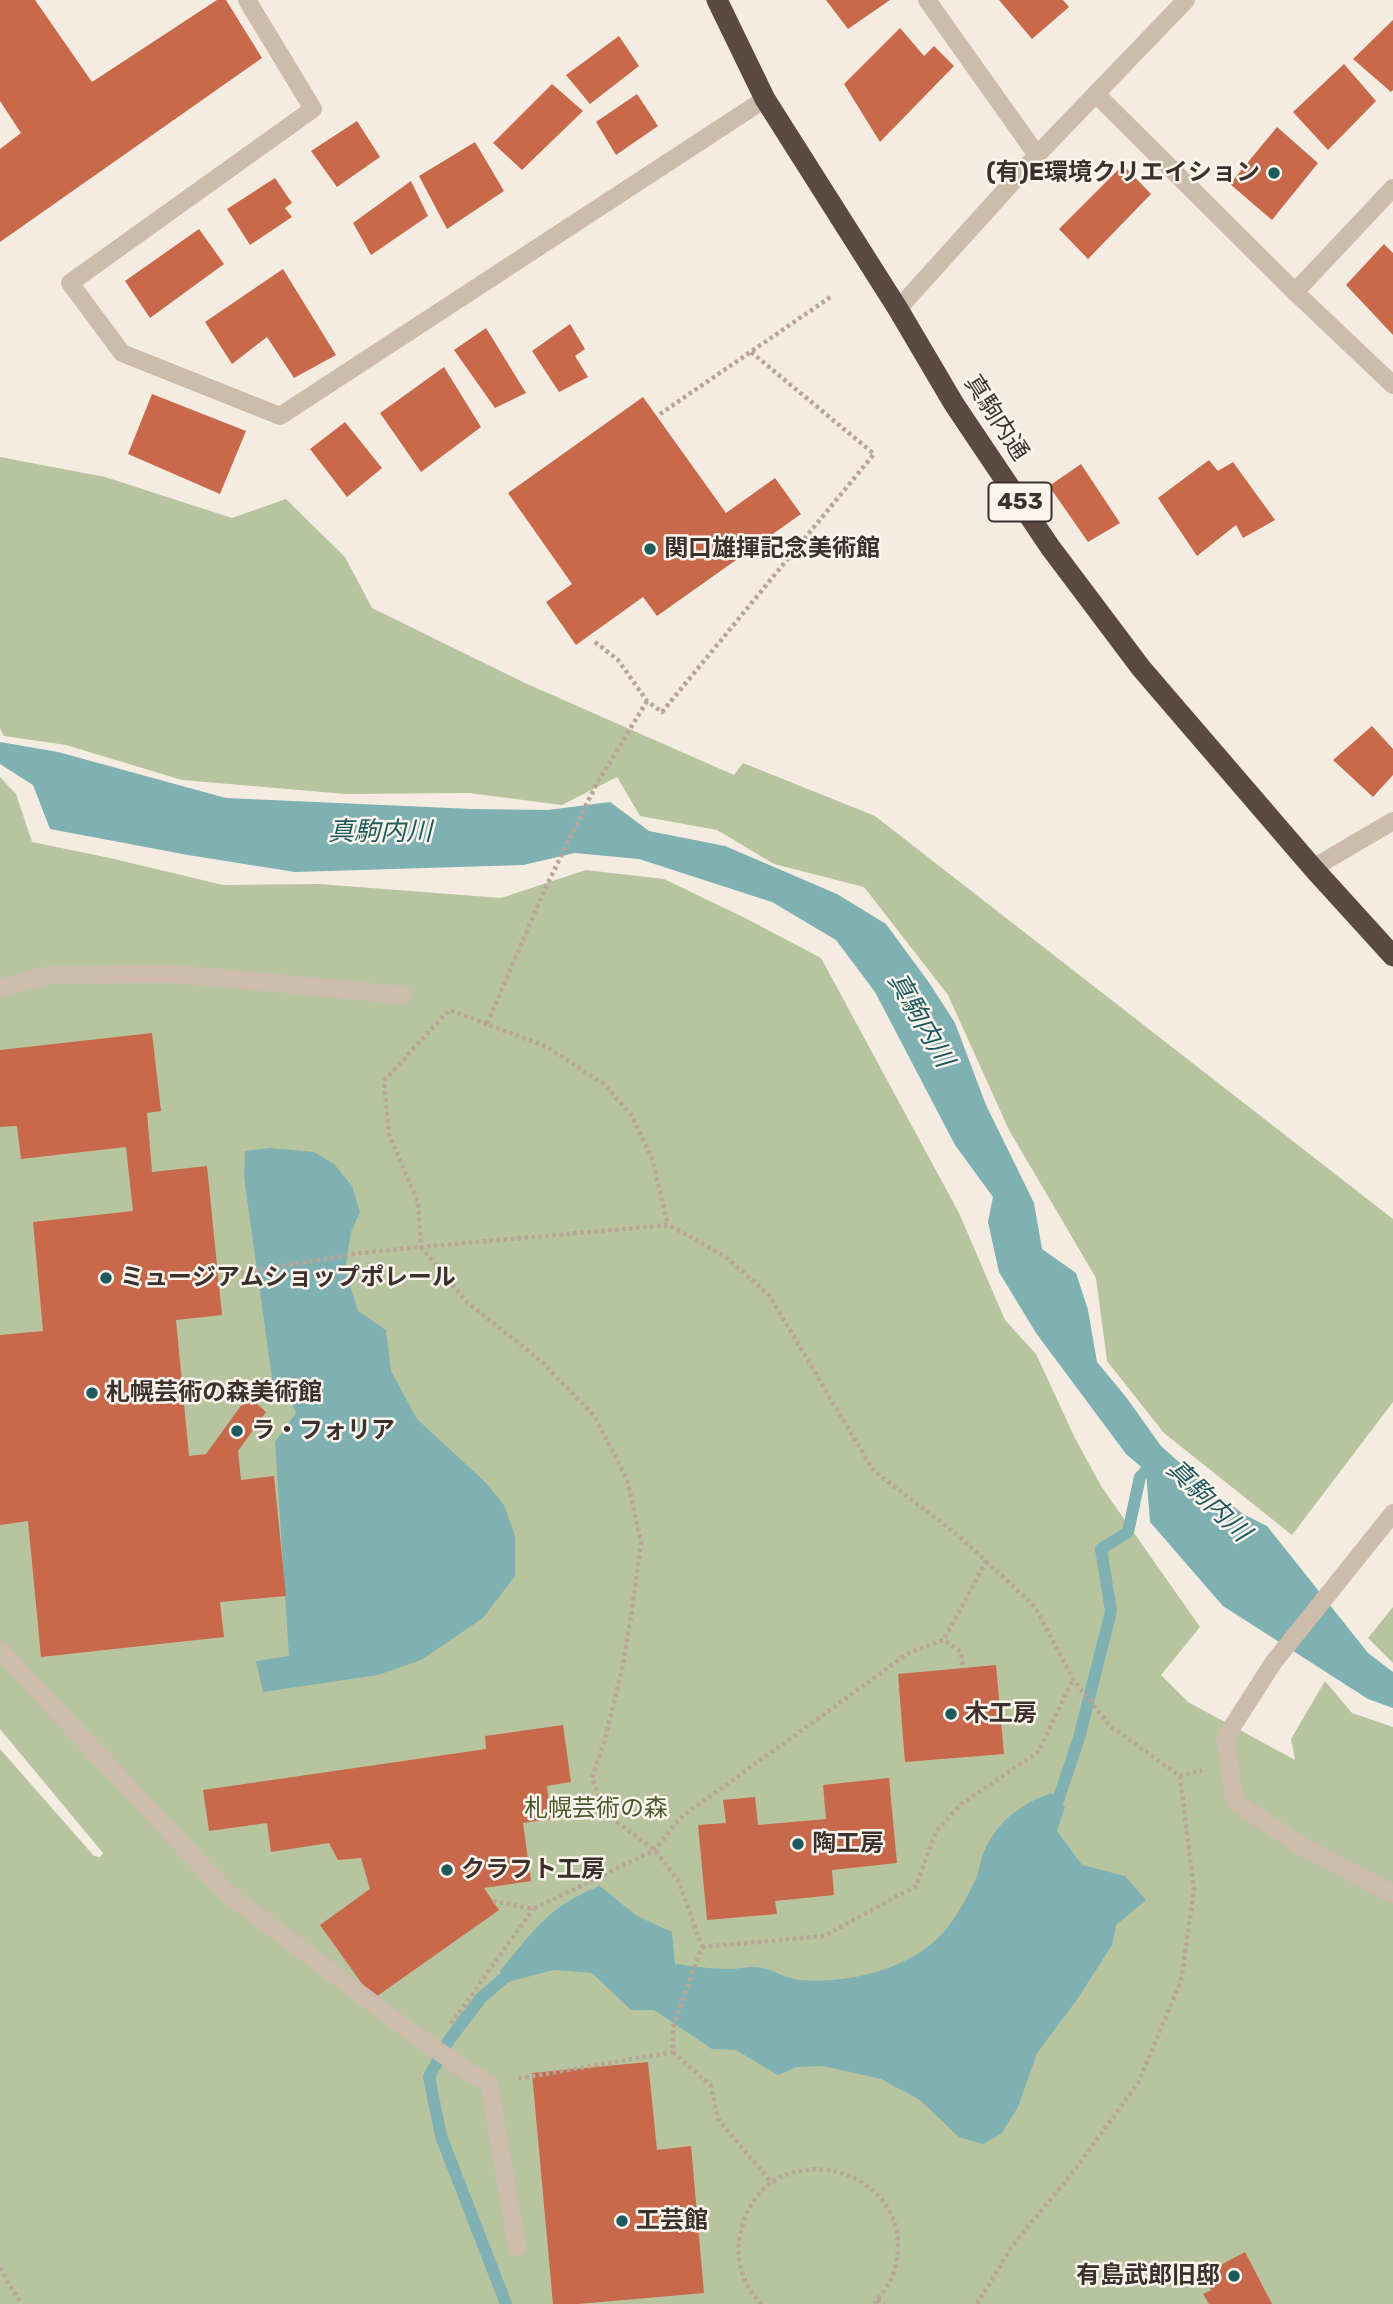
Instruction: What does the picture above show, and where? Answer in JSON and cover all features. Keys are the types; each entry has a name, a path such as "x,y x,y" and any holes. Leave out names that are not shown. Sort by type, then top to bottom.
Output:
{"highway":[{"name":"真駒内通","path":"717,0 765,99 898,309 954,404 1050,547 1140,668 1393,956"}],"street":[{"path":"247,0 313,109 69,282 122,353 280,416 765,99"},
{"path":"927,0 1037,155"},
{"path":"898,309 1037,155 1186,0"},
{"path":"1096,94 1295,292 1393,385"},
{"path":"1295,292 1393,188"},
{"path":"1313,868 1393,821"},
{"path":"0,988 48,975 176,974 403,995"},
{"path":"1393,1513 1273,1663 1224,1738 1235,1802 1300,1845 1393,1894"},
{"path":"0,1650 229,1895 411,2032 489,2083 517,2247"}],"path":[{"path":"660,414 832,296"},
{"path":"595,642 618,660 647,701 662,712 874,454 751,352"},
{"path":"487,1024 544,891 596,785 647,701"},
{"path":"668,1225 652,1157 631,1115 604,1084 547,1047 449,1010 384,1081 389,1135 418,1202 421,1247 466,1301 543,1363 595,1417 627,1479 640,1542 639,1556 622,1669 605,1739 592,1778 606,1814 654,1850 679,1882 702,1947 673,2027 673,2052 711,2086 718,2119 772,2183"},
{"path":"227,1275 360,1253 668,1225 727,1258 769,1295 873,1470 960,1537 1035,1607 1073,1679 1110,1726 1180,1776 1194,1890 1181,1981 1138,2084 1074,2171 1012,2246 978,2304"},
{"path":"447,2031 533,1909 654,1850 680,1818 732,1779 910,1652 943,1640 986,1561"},
{"path":"943,1640 961,1652 964,1668"},
{"path":"702,1947 824,1936 916,1886 936,1831 961,1804 1038,1752 1073,1679"},
{"path":"1180,1776 1228,1762"},
{"path":"493,1901 533,1909"},
{"path":"489,2083 673,2052"},
{"path":"762,2304 756,2299 743,2276 738,2251 742,2225 753,2202 772,2183 796,2171 822,2168 848,2173 870,2187 888,2208 896,2232 897,2259 889,2284 876,2302 884,2304"},
{"path":"0,2268 21,2304"}],"green space":[{"path":"0,457 105,477 232,518 286,499 345,557 372,608 525,683 734,775 743,763 875,816 1393,1219 1393,1402 1292,1535 1164,1433 1107,1361 1096,1278 1009,1130 948,995 864,887 774,864 717,830 640,816 617,777 562,805 469,793 346,794 182,780 66,745 4,736 0,728"},
{"name":"札幌芸術の森","path":"0,777 16,794 32,842 223,885 319,884 501,898 586,870 664,879 821,958 959,1213 1005,1320 1036,1354 1075,1438 1101,1486 1200,1627 1161,1675 1188,1702 1295,1760 1291,1739 1325,1681 1352,1713 1393,1727 1393,2304 0,2304 0,1749 94,1856 100,1857 103,1853 0,1729"},
{"path":"1393,1607 1393,1663 1368,1638"}],"water":[{"name":"真駒内川","path":"0,742 58,752 226,798 548,810 610,802 649,831 725,846 837,894 886,924 955,1023 986,1105 1034,1203 1042,1249 1076,1273 1088,1310 1097,1362 1161,1446 1243,1514 1267,1526 1368,1653 1393,1672 1393,1708 1368,1699 1223,1606 1150,1522 1146,1471 1126,1454 1036,1333 999,1272 988,1222 993,1197 955,1145 875,992 836,940 772,902 639,859 575,853 523,865 295,872 50,829 33,785 0,764"},
{"path":"270,1148 314,1152 334,1164 352,1186 360,1212 351,1232 345,1270 358,1311 386,1330 391,1371 417,1419 484,1481 504,1505 515,1536 515,1576 483,1618 421,1660 378,1675 263,1692 256,1661 289,1656 275,1442 296,1413 289,1397 273,1385 244,1177 245,1151"},
{"path":"1052,1793 1065,1807 1057,1831 1082,1865 1125,1876 1146,1900 1116,1925 1112,1945 1076,2001 1037,2053 1018,2107 1001,2134 983,2144 959,2137 920,2100 881,2079 823,2066 797,2067 778,2075 736,2050 712,2049 654,2010 631,2010 592,1973 554,1970 507,1982 500,1971 555,1911 583,1893 600,1886 637,1916 672,1932 675,1964 722,1969 760,1968 789,1978 818,1981 876,1972 912,1957 942,1934 969,1893 988,1843 1002,1823 1030,1802"}],"building":[{"path":"0,0 35,0 92,82 217,0 226,0 262,58 0,242 0,149 21,133 0,101"},
{"path":"826,0 890,0 848,29"},
{"path":"999,0 1063,0 1069,7 1032,39"},
{"path":"1393,20 1393,90 1391,92 1353,59"},
{"path":"900,28 924,56 934,46 954,66 880,142 844,84"},
{"path":"619,36 639,66 590,104 566,75"},
{"path":"1344,64 1376,101 1328,150 1293,112"},
{"path":"552,84 583,111 522,170 493,143"},
{"path":"637,94 658,126 616,155 596,122"},
{"path":"357,121 380,157 337,187 311,151"},
{"name":"(有)E環境クリエイション","path":"1277,127 1318,163 1272,220 1230,184"},
{"path":"475,142 504,191 447,229 419,176"},
{"path":"1123,165 1151,194 1088,259 1059,229"},
{"path":"275,178 292,203 285,208 292,217 250,245 227,209"},
{"path":"411,181 428,216 371,255 353,223"},
{"path":"199,229 224,264 150,318 125,281"},
{"path":"1384,244 1393,253 1393,335 1346,285"},
{"path":"283,269 336,355 294,378 267,337 232,364 205,322"},
{"path":"570,324 585,349 575,356 588,377 559,392 532,351"},
{"path":"486,328 526,393 495,408 454,350"},
{"path":"444,367 481,427 421,472 380,413"},
{"path":"152,394 246,431 220,494 128,454"},
{"name":"関口雄揮記念美術館","path":"643,397 726,513 775,478 801,514 657,616 643,597 576,645 546,602 572,584 508,493"},
{"path":"345,422 382,468 347,497 310,449"},
{"path":"1209,460 1218,471 1233,462 1275,520 1243,538 1236,525 1197,556 1158,498"},
{"path":"1081,464 1120,523 1088,542 1049,486"},
{"path":"1372,726 1393,749 1393,775 1373,797 1333,760"},
{"name":"札幌芸術の森美術館","path":"152,1033 161,1111 147,1113 152,1172 207,1166 222,1315 176,1320 189,1456 206,1454 248,1396 266,1412 238,1451 241,1480 274,1476 286,1596 220,1602 224,1637 41,1657 28,1521 0,1525 0,1335 43,1331 33,1222 133,1211 126,1147 21,1159 17,1126 0,1127 0,1050"},
{"name":"木工房","path":"996,1665 1004,1754 905,1762 898,1674"},
{"name":"クラフト工房","path":"563,1725 571,1782 547,1786 551,1819 523,1823 531,1881 484,1888 499,1910 373,1999 320,1925 370,1889 361,1858 338,1860 329,1843 271,1852 267,1823 209,1831 203,1790 486,1749 485,1736"},
{"name":"陶工房","path":"889,1778 897,1863 832,1870 834,1895 775,1901 777,1914 707,1920 698,1825 726,1823 723,1800 755,1797 758,1825 826,1819 823,1785"},
{"name":"工芸館","path":"648,2062 657,2150 691,2146 704,2293 553,2304 532,2073"},
{"name":"有島武郎旧邸","path":"1245,2252 1272,2304 1209,2304 1203,2294 1211,2290 1206,2279 1216,2274 1213,2269"}],"waterway":[{"path":"1053,1815 1079,1738 1111,1611 1101,1549 1128,1532 1140,1477 1157,1459"},
{"path":"506,2304 441,2136 429,2077 449,2040 481,1998 517,1969"}],"place":[{"name":"(有)E環境クリエイション","path":"1274,173"},
{"name":"関口雄揮記念美術館","path":"650,549"},
{"name":"ミュージアムショップポレール","path":"106,1278"},
{"name":"札幌芸術の森美術館","path":"92,1393"},
{"name":"ラ・フォリア","path":"237,1431"},
{"name":"木工房","path":"951,1714"},
{"name":"陶工房","path":"798,1844"},
{"name":"クラフト工房","path":"447,1870"},
{"name":"工芸館","path":"622,2221"},
{"name":"有島武郎旧邸","path":"1234,2276"}]}
